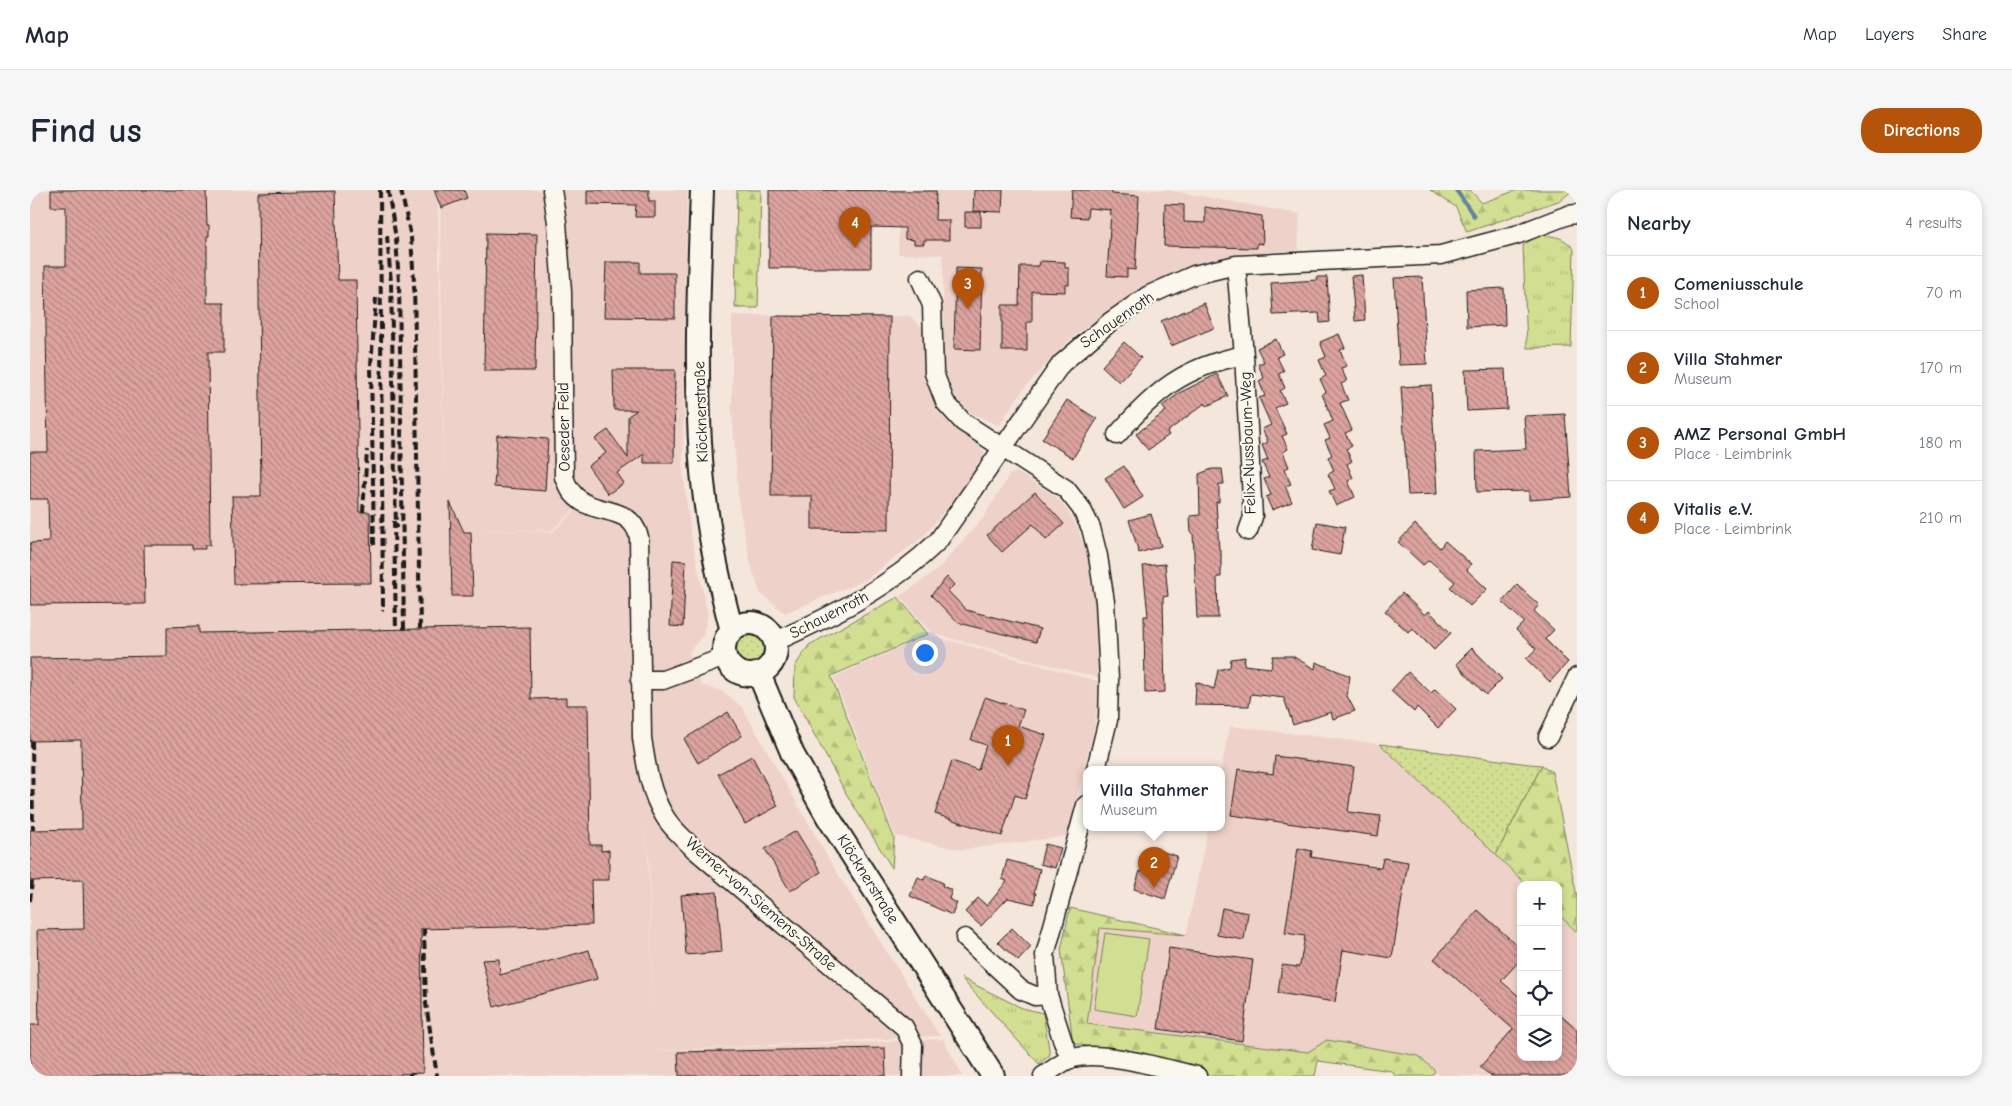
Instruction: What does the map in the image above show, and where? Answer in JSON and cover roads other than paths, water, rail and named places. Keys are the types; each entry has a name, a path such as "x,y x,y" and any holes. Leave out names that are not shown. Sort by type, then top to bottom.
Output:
{"main road":[{"name":"Klöcknerstraße","path":"702,190 698,377 701,460 714,554 739,628"},
{"name":"Klöcknerstraße","path":"715,190 712,410 716,476 739,628"},
{"path":"701,242 707,242 706,306 713,316"},
{"path":"758,625 765,628 774,642 775,649 771,664 759,674 742,674 729,665 725,657 725,642 739,628 758,625"},
{"name":"Klöcknerstraße","path":"759,674 793,754 828,817 993,1076"}],"street":[{"name":"Oeseder Feld","path":"552,190 557,222 562,292 564,477 573,497 581,503 620,514 630,519 636,526 639,537 640,680"},
{"name":"Schauenroth","path":"774,642 850,606 897,577 918,560 938,541 1061,364 1110,322 1149,295 1185,279 1236,265 1441,255 1516,235 1568,215 1577,214"},
{"name":"Felix-Nussbaum-Weg","path":"1236,265 1244,355 1253,517 1248,531"},
{"path":"920,278 932,305 934,373 945,402 963,422 1066,489 1081,508 1091,528 1098,556 1105,602 1109,679 1108,720 1097,766"},
{"name":"Felix-Nussbaum-Weg","path":"1117,435 1164,387 1190,371 1244,355"},
{"path":"640,680 662,680 725,657"},
{"path":"1548,737 1577,676"},
{"name":"Werner-von-Siemens-Straße","path":"640,680 642,738 646,769 652,791 666,818 694,850 904,1027 913,1045 912,1076"},
{"path":"1071,1059 1063,1042 1048,995 1045,955 1083,816"},
{"path":"965,938 1021,990 1035,996 1048,995"},
{"path":"1043,1076 1071,1059 1083,1056 1115,1059 1197,1076"}],"waterway":[{"path":"1456,190 1474,216"}],"railway":[{"path":"380,190 383,611"},
{"path":"388,190 396,239 399,282 404,630"},
{"path":"401,190 411,238 414,282 420,629"},
{"path":"387,236 391,282 396,528"},
{"path":"374,545 371,365 376,298"},
{"path":"363,512 367,450"},
{"path":"394,521 396,630"},
{"path":"32,741 33,830"},
{"path":"30,901 32,881"},
{"path":"424,929 426,1004 437,1076"}],"place":[{"name":"Vitalis e.V.","path":"855,248"},
{"name":"AMZ Personal GmbH","path":"968,309"},
{"name":"Comeniusschule","path":"1008,766"},
{"name":"Villa Stahmer","path":"1154,888"}]}
